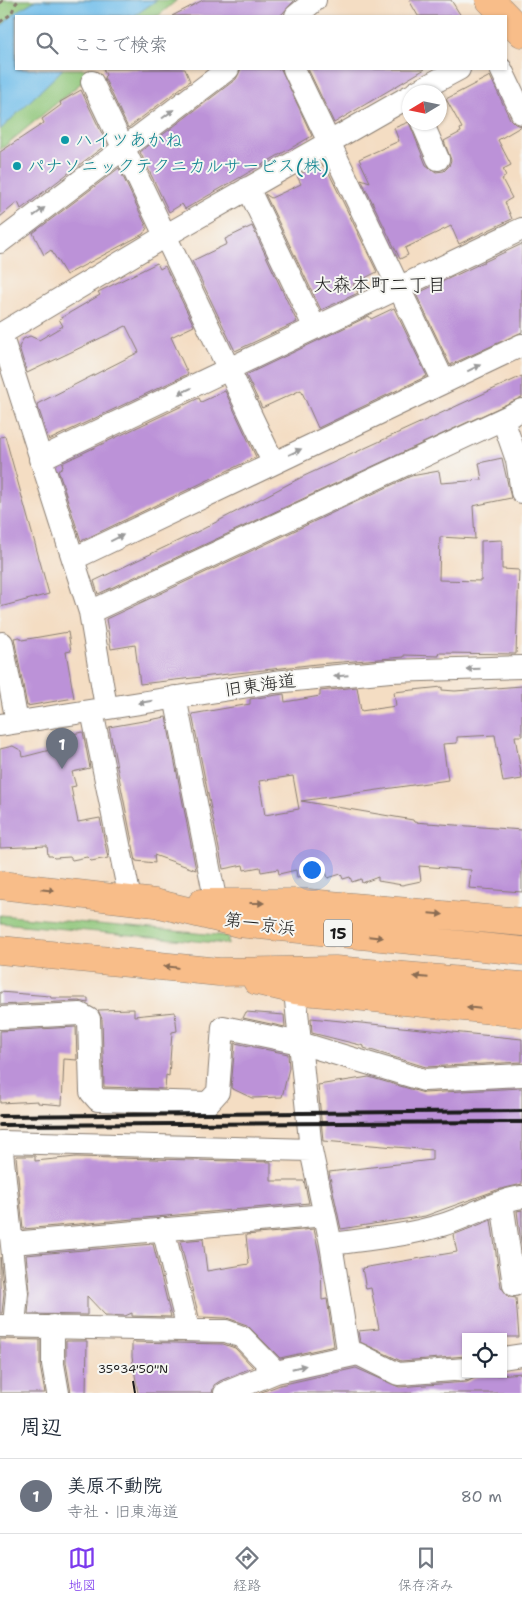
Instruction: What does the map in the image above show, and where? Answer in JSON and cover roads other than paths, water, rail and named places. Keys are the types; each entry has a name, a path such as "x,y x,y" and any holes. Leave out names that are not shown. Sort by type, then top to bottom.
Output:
{"main road":[{"path":"490,0 504,15"},
{"path":"507,18 522,34"},
{"name":"第一京浜","path":"0,885 143,901 238,923 522,951"},
{"name":"15","path":"143,901 308,903 522,922"},
{"name":"15","path":"0,950 220,972 335,970 522,986"},
{"name":"15","path":"220,972 295,990 522,1013"}],"street":[{"path":"297,15 315,0"},
{"path":"507,42 522,34"},
{"path":"0,242 227,70"},
{"path":"294,70 444,382"},
{"path":"429,85 457,70"},
{"path":"501,70 522,112"},
{"path":"92,82 273,462"},
{"path":"143,901 99,709 90,612 0,333 402,100"},
{"path":"425,130 438,159"},
{"path":"248,188 315,328"},
{"path":"40,459 522,229"},
{"path":"73,559 273,462 522,345"},
{"path":"90,612 512,415 516,460 522,492"},
{"path":"2,643 9,724"},
{"name":"旧東海道","path":"9,724 274,682 361,674 522,667"},
{"path":"175,697 216,903"},
{"path":"295,990 311,1150 331,1244 349,1356"},
{"path":"0,1018 80,1014 90,1019 91,1093 100,1100 209,1102 218,1092 222,1029 224,1027 300,1043 424,1080 522,1075"},
{"path":"269,1381 242,1337 234,1333 188,1328 7,1326 17,1293 2,1142 311,1150"},
{"path":"331,1244 410,1234 452,1222 512,1199 514,1285"},
{"path":"13,1243 325,1215"},
{"path":"163,1229 188,1328"},
{"path":"53,1326 53,1364 58,1393"},
{"path":"230,1390 269,1381 358,1354 398,1383 462,1370"},
{"path":"507,1357 522,1355"}],"water":[{"path":"36,0 157,0 135,15 15,15 15,70 62,70 0,130 0,27 17,11"}],"railway":[{"path":"0,1116 522,1111"},
{"path":"0,1125 522,1122"}],"place":[{"name":"ハイツあかね","path":"65,140"},
{"name":"パナソニックテクニカルサービス(株)","path":"17,166"},
{"name":"美原不動院","path":"62,769"}],"district":[{"name":"大森本町二丁目","path":"380,284"}]}
